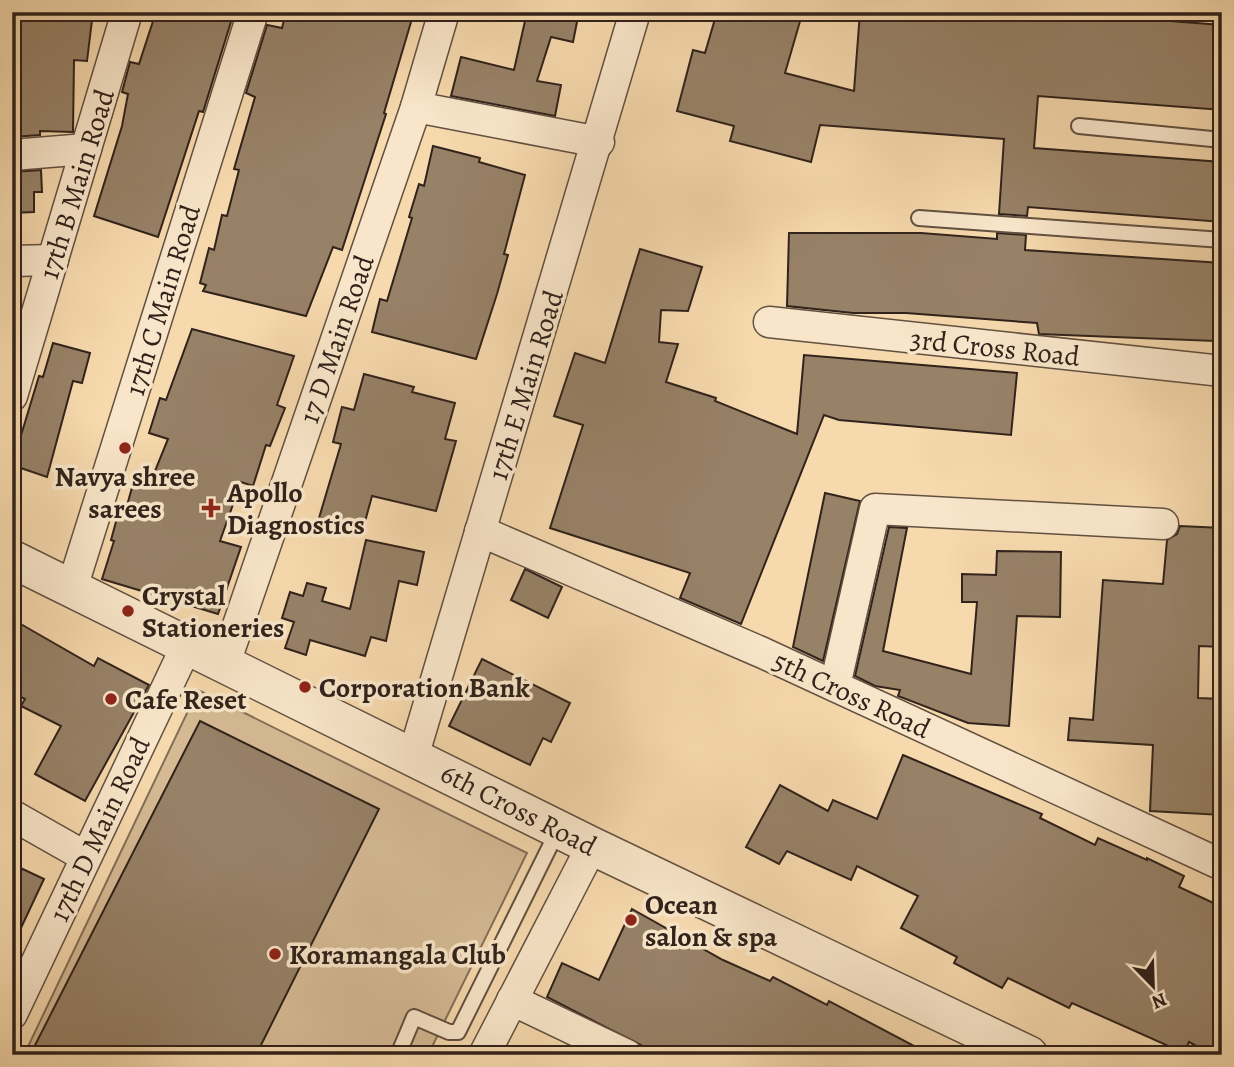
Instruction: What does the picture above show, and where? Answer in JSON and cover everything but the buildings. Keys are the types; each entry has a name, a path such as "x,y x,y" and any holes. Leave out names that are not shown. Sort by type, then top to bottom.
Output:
{"street":[{"name":"17th B Main Road","path":"12,396 127,12"},
{"name":"17th C Main Road","path":"72,588 253,12"},
{"name":"17 D Main Road","path":"225,663 416,107 444,12"},
{"name":"17th E Main Road","path":"414,757 599,142 635,12"},
{"path":"416,107 599,142"},
{"path":"12,155 86,149"},
{"path":"12,261 53,260"},
{"name":"3rd Cross Road","path":"769,322 1222,371"},
{"path":"835,686 875,509 1163,524"},
{"name":"5th Cross Road","path":"480,531 835,686 1222,864"},
{"name":"6th Cross Road","path":"12,559 592,846 1029,1055"},
{"name":"17th D Main Road","path":"12,1014 187,645"},
{"path":"12,816 86,858"},
{"path":"484,1055 592,846"},
{"path":"512,1000 627,1055"}],"lane":[{"path":"1079,127 1222,140"},
{"path":"919,218 1222,240"},
{"path":"398,1055 414,1017 449,1032 458,1032 558,829"}],"shaded area":[{"name":"Koramangala Club","path":"198,690 527,853 428,1055 24,1055"}],"place":[{"name":"Navya shree sarees","path":"125,448"},
{"name":"Apollo Diagnostics","path":"211,508"},
{"name":"Crystal Stationeries","path":"128,611"},
{"name":"Corporation Bank","path":"305,687"},
{"name":"Cafe Reset","path":"111,699"},
{"name":"Ocean salon & spa","path":"631,920"},
{"name":"Koramangala Club","path":"275,954"}]}
